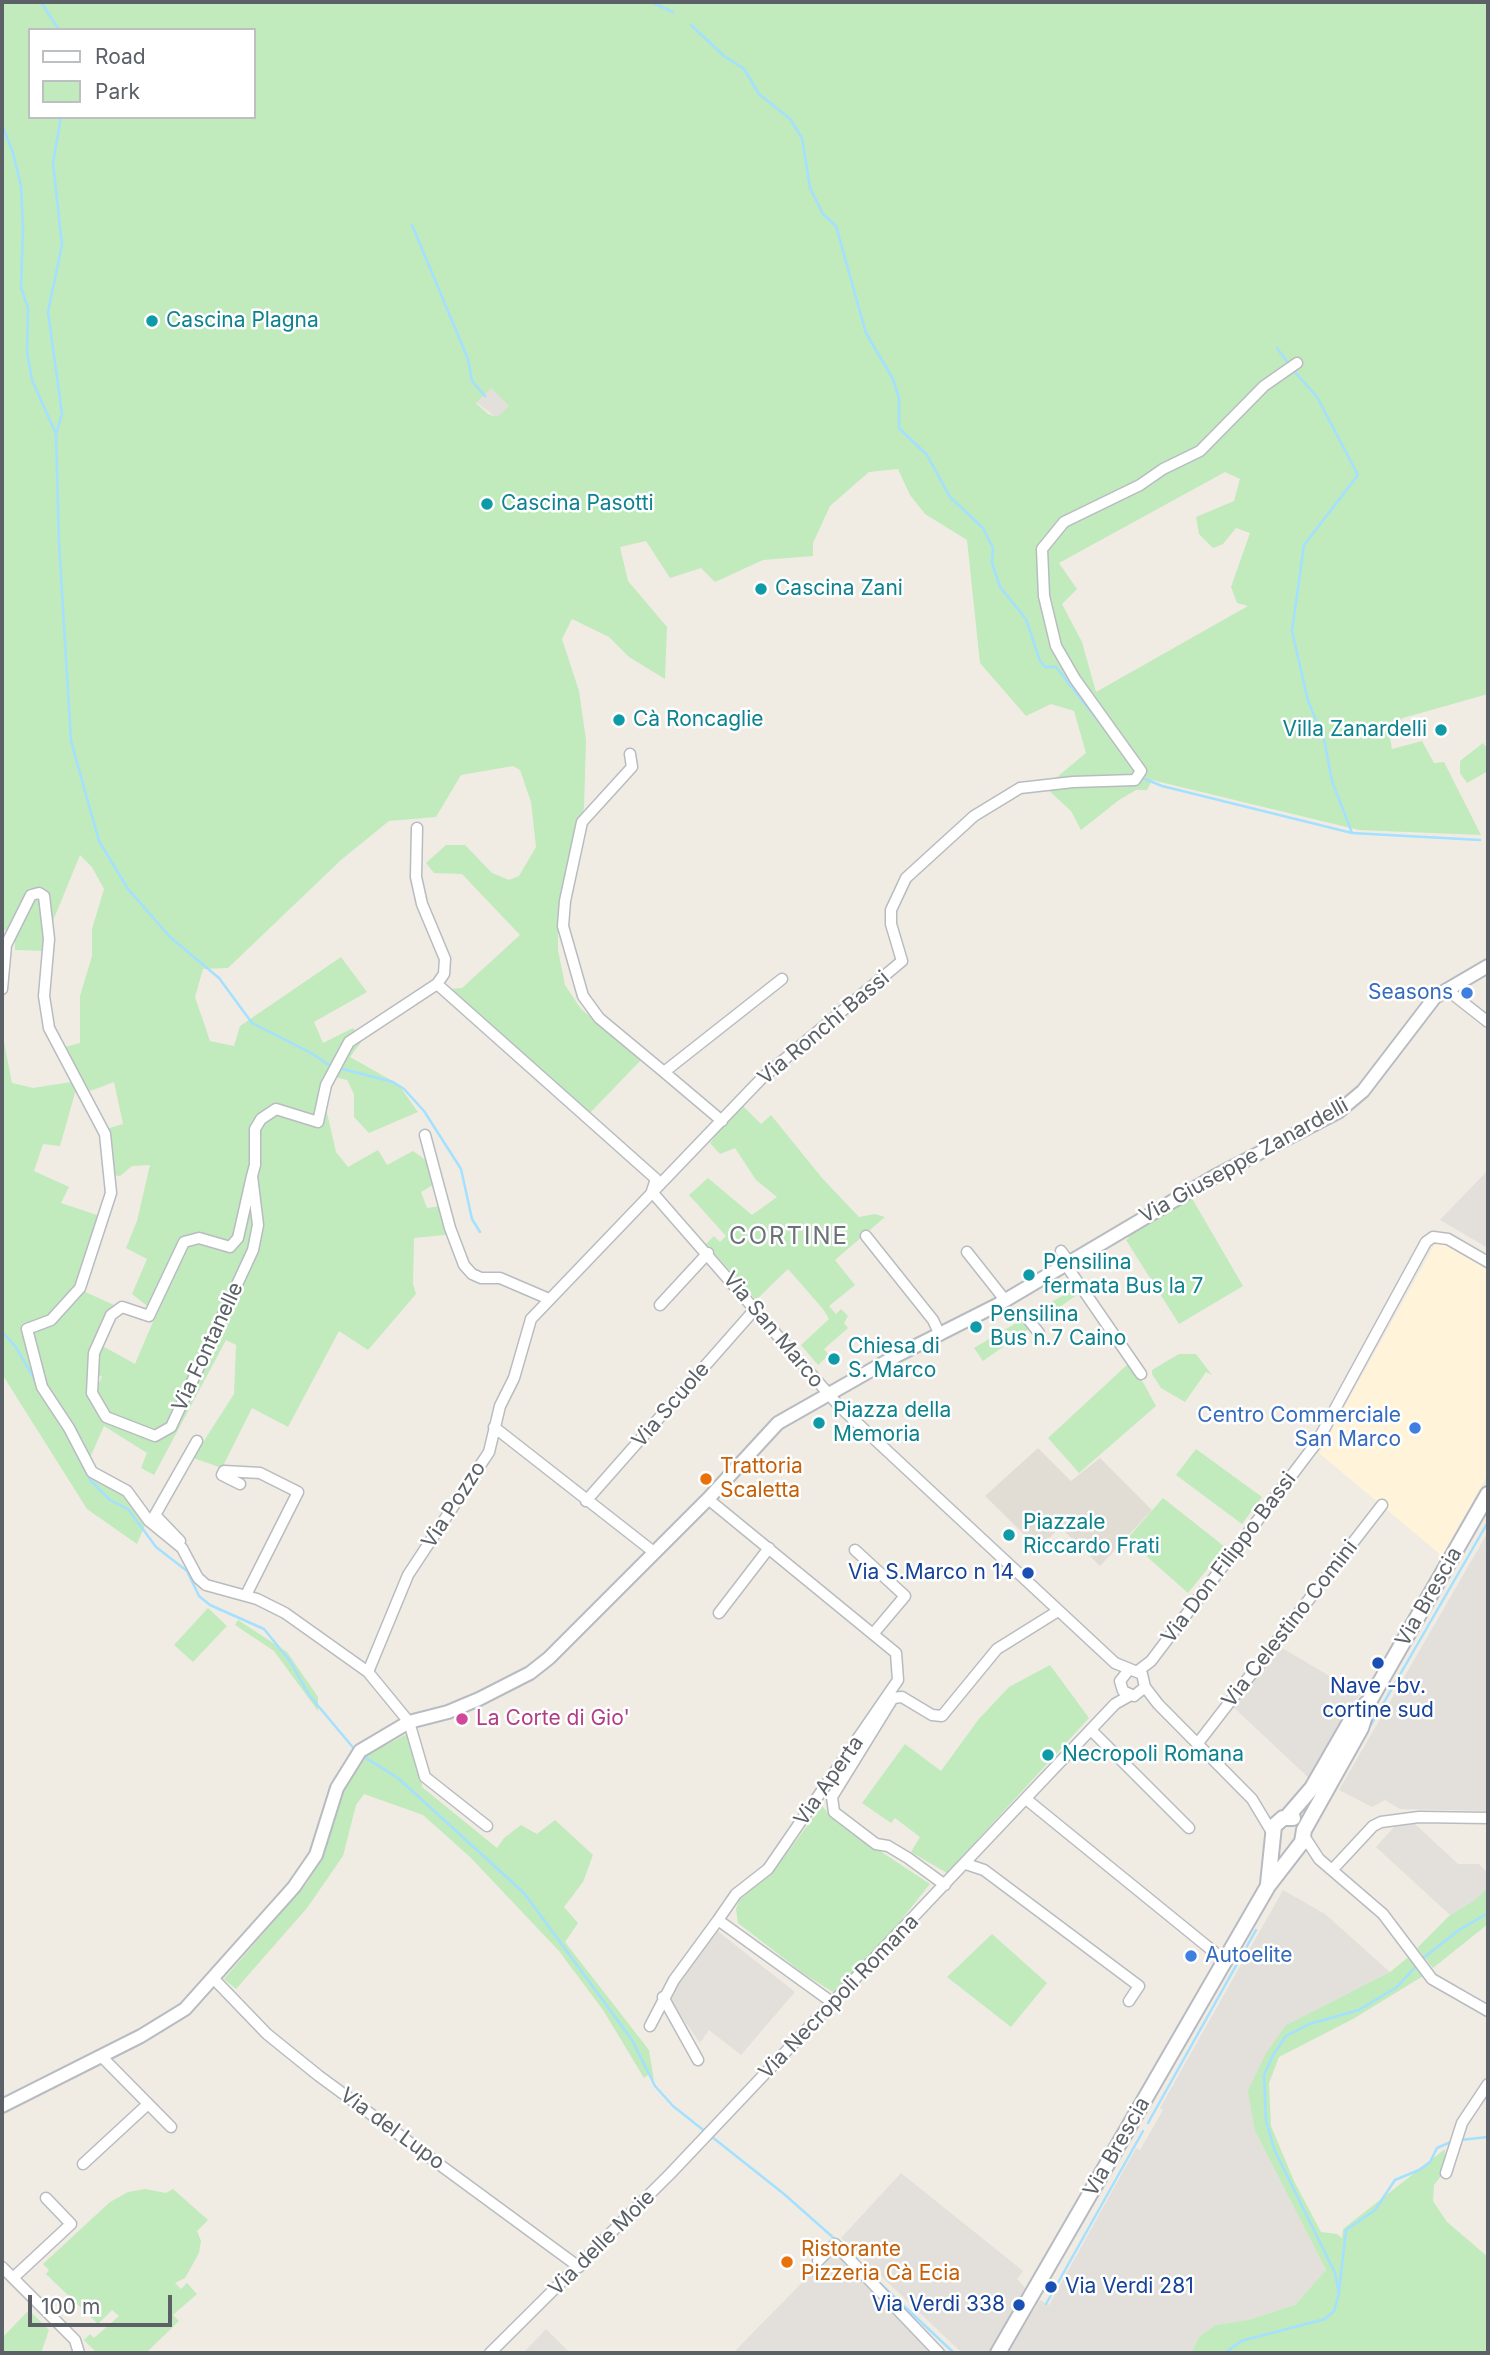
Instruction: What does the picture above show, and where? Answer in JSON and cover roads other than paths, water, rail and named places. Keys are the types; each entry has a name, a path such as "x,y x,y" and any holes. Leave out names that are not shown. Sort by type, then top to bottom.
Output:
{"main road":[{"name":"Via Brescia","path":"998,2353 1268,1886 1303,1842 1361,1728 1370,1700 1488,1494"},
{"name":"Via Brescia","path":"1268,1886 1277,1822 1286,1817 1312,1788 1350,1722 1370,1700"},
{"path":"1273,1836 1284,1849 1303,1842 1298,1820 1286,1817"}],"street":[{"name":"Via Ronchi Bassi","path":"652,1192 762,1078 902,961 891,924 891,910 898,892 906,878 974,816 1020,788 1073,782 1135,780 1141,771 1075,679 1056,646 1042,586 1042,549 1064,522 1140,485 1163,469 1200,451 1264,386 1297,363"},
{"path":"630,754 632,767 582,822 565,901 563,926 583,996 598,1018 722,1121"},
{"path":"417,828 416,877 422,904 445,959 444,974 437,984 656,1179 652,1192"},
{"path":"2,989 6,945 31,895 40,893 44,896 49,939 44,996 49,1028 104,1134 111,1193 80,1288 51,1320 29,1328 27,1333 42,1387 69,1428 92,1472 127,1491 149,1521 182,1548"},
{"name":"Via Giuseppe Zanardelli","path":"2,2106 101,2056 185,2009 294,1887 316,1855 337,1788 354,1758 364,1747 409,1722 448,1712 530,1673 571,1639 778,1423 1005,1300 1217,1175 1338,1112 1363,1091 1427,1006 1446,989 1488,967"},
{"path":"664,1072 782,979"},
{"name":"Via Fontanelle","path":"252,1176 258,1225 253,1250 171,1427 155,1436 106,1417 92,1394 94,1353 111,1315 122,1307 149,1316 184,1242 199,1238 230,1247 238,1238 252,1176 255,1129 261,1119 276,1109 318,1122 326,1085 349,1042 437,984"},
{"path":"1446,989 1488,1022"},
{"path":"425,1135 450,1228 464,1265 472,1275 500,1278 548,1299"},
{"name":"Via San Marco","path":"652,1192 756,1308 828,1394 1133,1682"},
{"name":"Via Pozzo","path":"368,1672 408,1575 489,1452 494,1427 514,1378 531,1319 652,1192"},
{"path":"866,1236 933,1321 940,1335"},
{"name":"Via Don Filippo Bassi","path":"1133,1682 1317,1443 1426,1242 1433,1237 1448,1240 1488,1262"},
{"path":"1061,1251 1141,1374"},
{"path":"967,1252 1005,1300"},
{"path":"660,1305 708,1253"},
{"name":"Via Scuole","path":"586,1502 756,1308"},
{"path":"1024,1314 1039,1334"},
{"path":"494,1427 586,1502 655,1553"},
{"path":"197,1441 155,1515 180,1541 198,1578 206,1585 246,1595 285,1613 368,1672 409,1722 425,1777 487,1826"},
{"path":"240,1484 222,1475 223,1471 260,1474 298,1492 246,1595"},
{"name":"Via Aperta","path":"650,2026 663,1997 736,1894 768,1869 898,1680 896,1653 708,1499"},
{"name":"Via Celestino Comini","path":"1198,1742 1382,1505"},
{"path":"719,1614 769,1548"},
{"path":"855,1550 905,1596 873,1634"},
{"name":"Via Aperta","path":"945,1885 908,1858 888,1846 876,1843 834,1812 831,1802 836,1787 893,1698 902,1698 932,1715 942,1716 997,1649 1058,1611"},
{"path":"1133,1682 1198,1742 1252,1799 1273,1836"},
{"name":"Via Necropoli Romana","path":"713,2130 1092,1731 1133,1682"},
{"path":"1092,1731 1189,1828"},
{"path":"1026,1798 1224,1960"},
{"path":"1264,1816 1286,1817"},
{"path":"1332,1870 1373,1826 1381,1822 1419,1817 1488,1818"},
{"path":"1303,1842 1383,1914 1425,1972 1460,1997 1488,2011"},
{"path":"975,1854 982,1860 984,1870"},
{"path":"966,1864 984,1870 1139,1986 1129,2001"},
{"path":"718,1920 833,2003"},
{"name":"Via del Lupo","path":"214,1979 267,2034 319,2076 579,2267"},
{"path":"663,1997 698,2060"},
{"path":"101,2056 171,2127"},
{"path":"1446,2173 1462,2123 1488,2084"},
{"path":"83,2164 148,2104"},
{"name":"Via delle Moie","path":"490,2353 579,2267 713,2130"},
{"path":"13,2278 71,2224 46,2198"},
{"path":"818,2261 835,2244 939,2353"},
{"path":"2,2267 75,2340 79,2353"}],"waterway":[{"path":"41,2 58,28"},
{"path":"651,2 673,12"},
{"path":"691,25 724,56 744,69 759,94 790,119 802,138 810,188 823,214 836,226 866,333 893,379 899,398 899,428 927,455 950,497 983,528 993,548 992,563 1000,587 1026,619 1040,661 1045,667 1056,667 1107,732"},
{"path":"61,119 53,163 62,245 48,312 62,414 56,434 59,543 71,741 99,841 128,889 170,937 219,978 252,1023 311,1053 332,1067"},
{"path":"2,125 13,153 21,186 21,288 28,308 27,352 32,380 56,434"},
{"path":"412,225 468,359 472,381 485,396"},
{"path":"1277,348 1288,363"},
{"path":"1294,371 1317,397 1358,475 1304,545 1292,631 1308,701 1324,739 1332,781 1352,833 1480,840"},
{"path":"1145,779 1162,786 1352,833"},
{"path":"339,1068 393,1082 404,1089 424,1111 461,1169 472,1219 480,1232"},
{"path":"2,1332 16,1347 37,1384"},
{"path":"43,1396 60,1423"},
{"path":"75,1450 91,1481 110,1500 128,1509 156,1547 187,1571 199,1596 210,1605 264,1629 290,1661 309,1695 356,1751"},
{"path":"1357,1749 1488,1522"},
{"path":"361,1755 398,1778 524,1893 632,2040 655,2086 673,2106 784,2194 836,2240"},
{"path":"1422,1959 1459,1930 1488,1913"},
{"path":"1148,2123 1256,1930"},
{"path":"1225,2353 1241,2341 1325,2319 1334,2311 1339,2293 1335,2273 1274,2149 1266,2120 1264,2075 1273,2055 1286,2036 1309,2024 1359,2010 1397,1987 1418,1964"},
{"path":"1046,2304 1143,2131"},
{"path":"1460,2140 1488,2137"},
{"path":"1339,2291 1346,2230 1375,2210 1395,2180 1419,2170 1430,2162 1437,2148 1453,2141"},
{"path":"871,2275 954,2353"}],"place":[{"name":"Cascina Plagna","path":"152,321"},
{"name":"Cascina Pasotti","path":"487,504"},
{"name":"Cascina Zani","path":"761,589"},
{"name":"Cà Roncaglie","path":"619,720"},
{"name":"Villa Zanardelli","path":"1441,730"},
{"name":"Seasons","path":"1467,993"},
{"name":"Pensilina fermata Bus la 7","path":"1029,1275"},
{"name":"Pensilina Bus n.7 Caino","path":"976,1327"},
{"name":"Chiesa di S. Marco","path":"834,1359"},
{"name":"Piazza della Memoria","path":"819,1423"},
{"name":"Centro Commerciale San Marco","path":"1415,1428"},
{"name":"Trattoria Scaletta","path":"706,1479"},
{"name":"Piazzale Riccardo Frati","path":"1009,1535"},
{"name":"Via S.Marco n 14","path":"1028,1573"},
{"name":"Nave -bv. cortine sud","path":"1378,1663"},
{"name":"La Corte di Gio'","path":"462,1719"},
{"name":"Necropoli Romana","path":"1048,1755"},
{"name":"Autoelite","path":"1191,1956"},
{"name":"Ristorante Pizzeria Cà Ecia","path":"787,2262"},
{"name":"Via Verdi 281","path":"1051,2287"},
{"name":"Via Verdi 338","path":"1019,2305"}],"district":[{"name":"CORTINE","path":"789,1237"}]}
